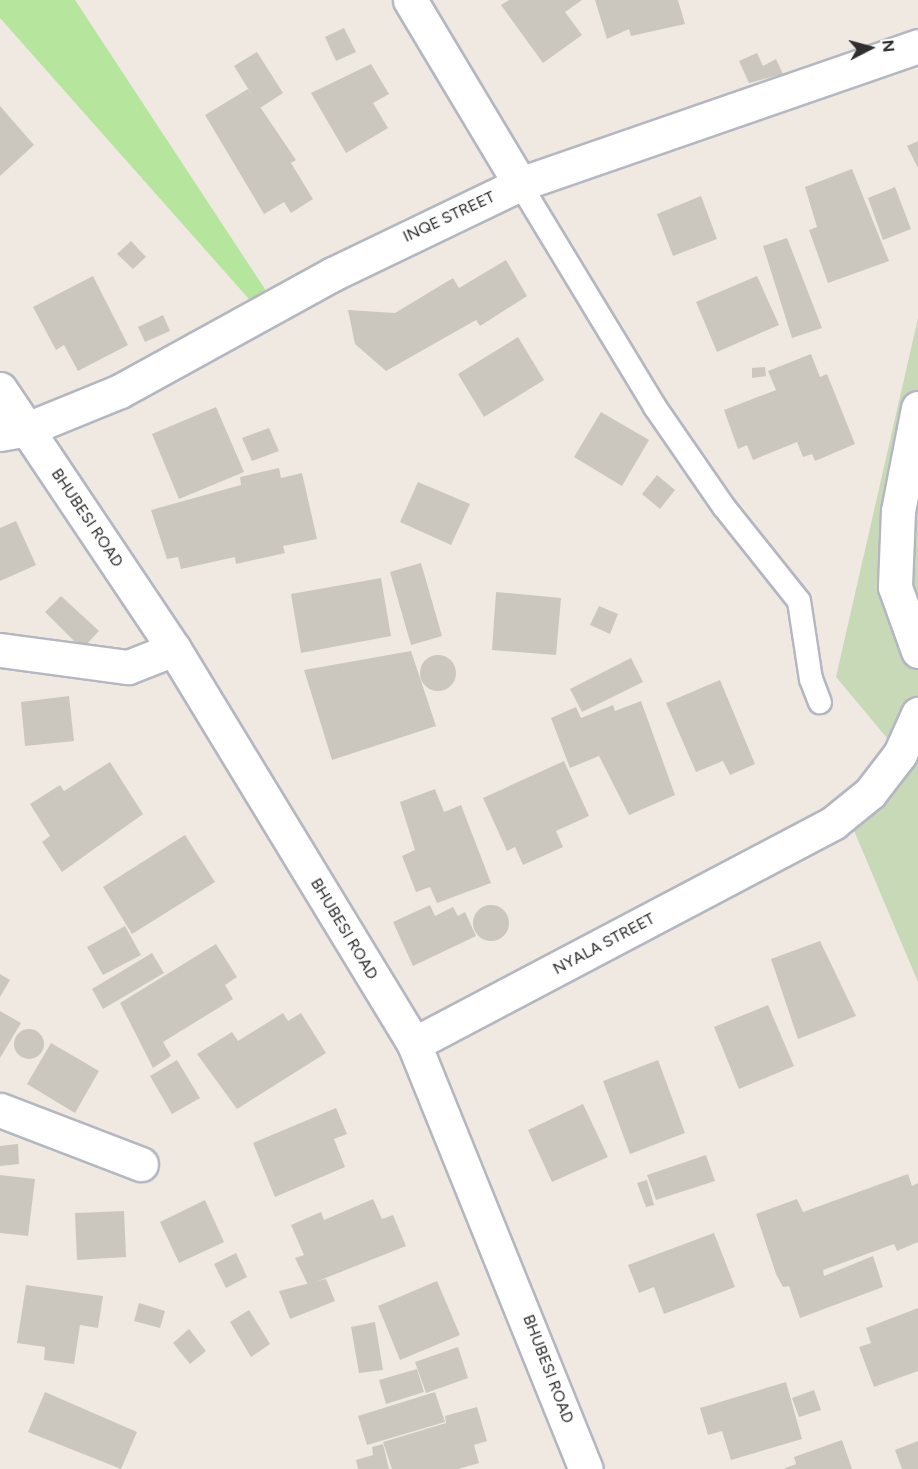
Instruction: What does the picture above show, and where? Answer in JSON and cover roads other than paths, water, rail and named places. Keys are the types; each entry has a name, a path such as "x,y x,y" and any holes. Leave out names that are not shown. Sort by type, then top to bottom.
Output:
{"street":[{"path":"410,0 520,184"},
{"name":"INQE STREET","path":"13,431 120,391 333,274 520,184 918,46"},
{"name":"BHUBESI ROAD","path":"0,389 13,431 174,649 414,1044 586,1469"},
{"path":"917,657 895,587 898,510 918,408"},
{"path":"0,650 128,667 174,649"},
{"name":"NYALA STREET","path":"414,1044 833,823 870,793 900,754 918,714"},
{"path":"0,1110 141,1164"}],"lane":[{"path":"520,184 655,407 724,507 799,601 811,679 820,702"}]}
